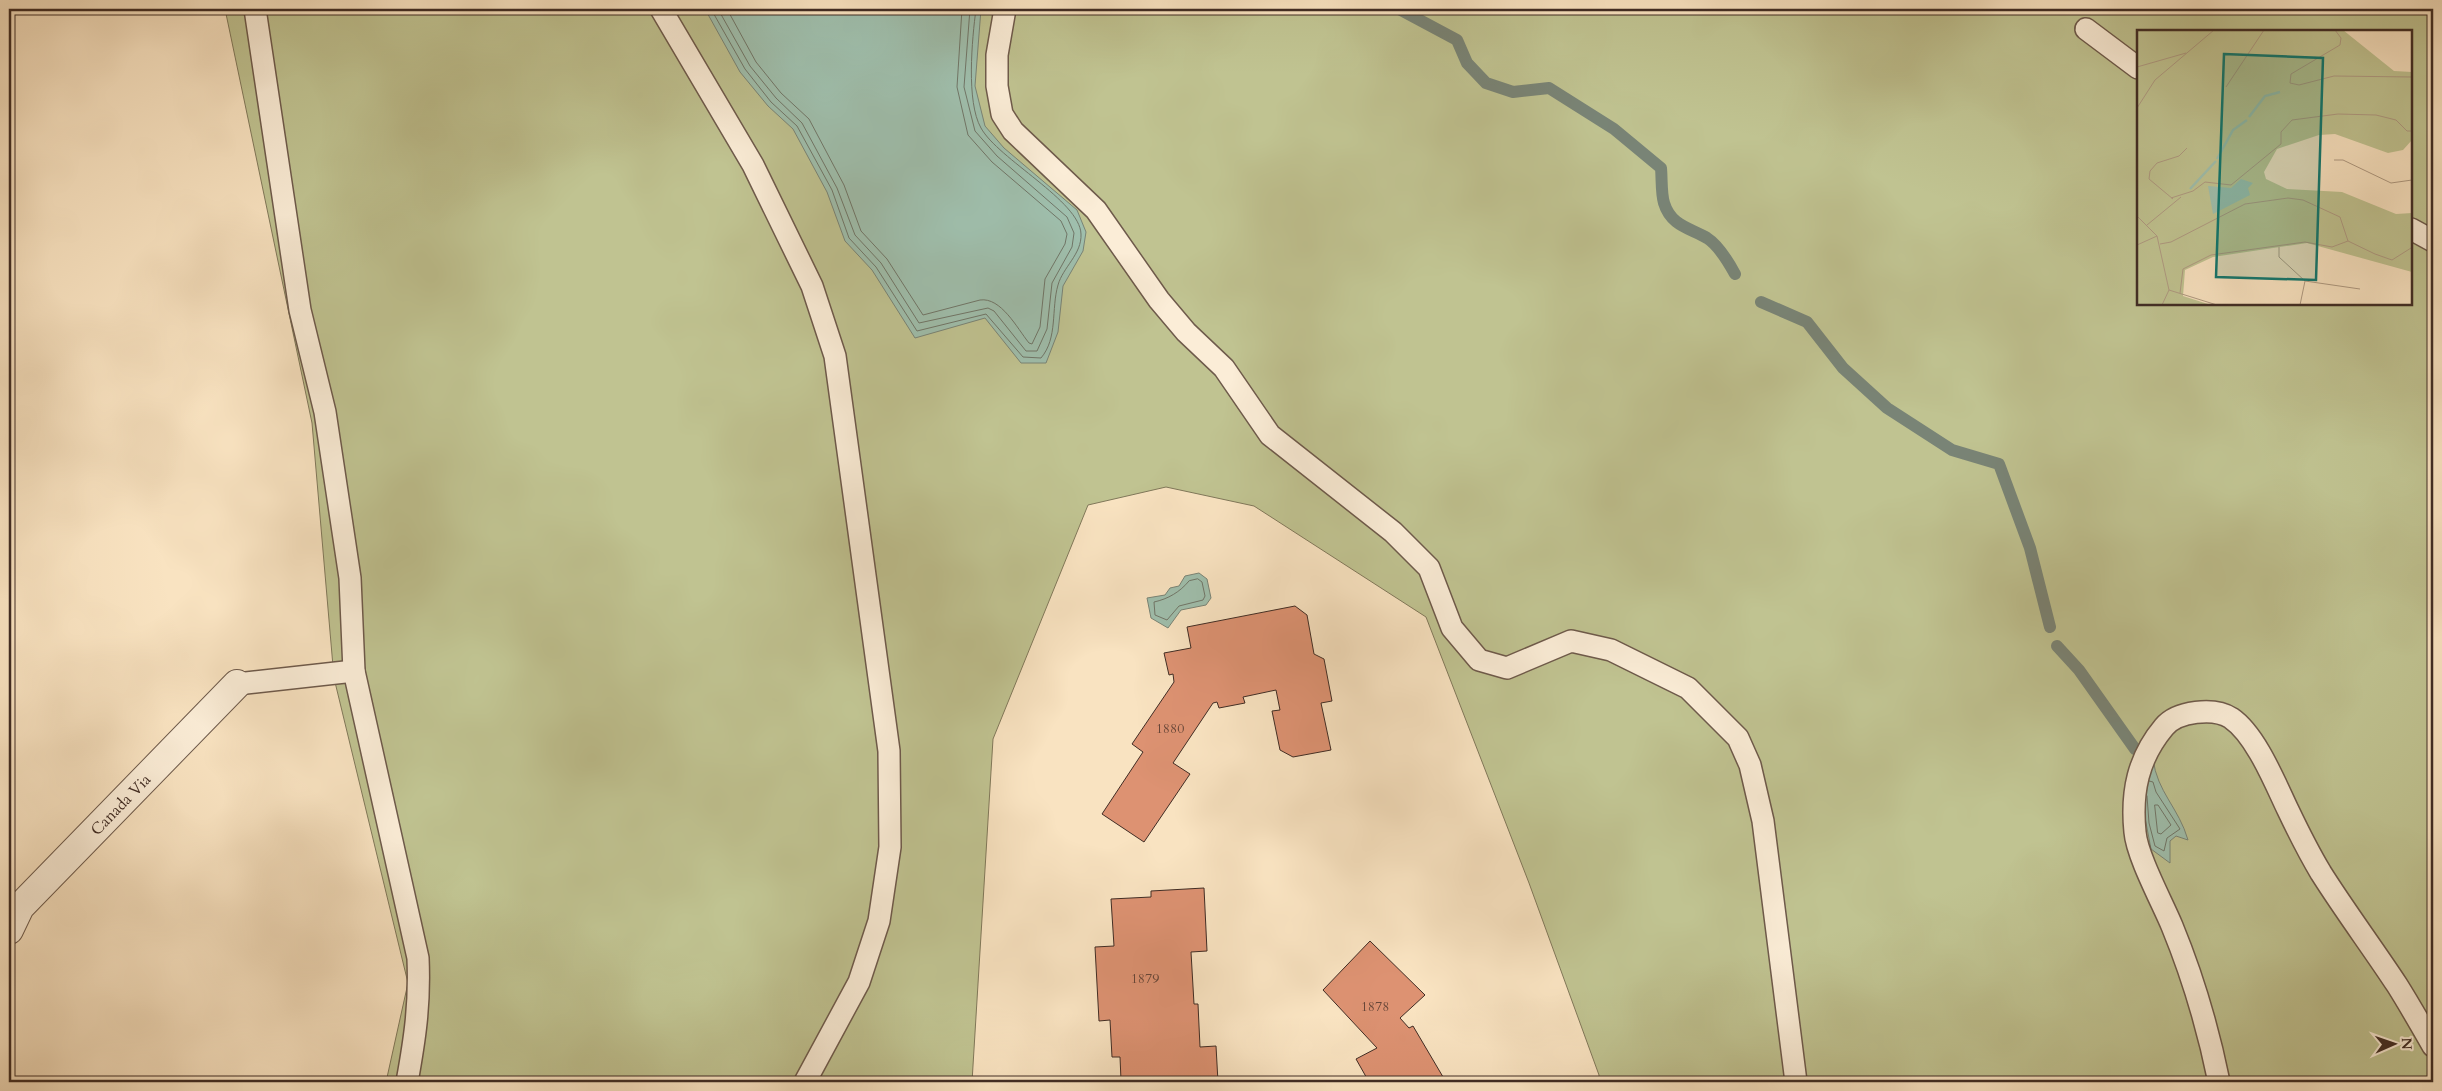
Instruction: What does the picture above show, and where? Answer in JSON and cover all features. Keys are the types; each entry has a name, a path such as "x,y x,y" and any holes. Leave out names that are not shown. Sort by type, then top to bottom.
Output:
{"street":[{"name":"Canada Via","path":"9,930 20,907 238,684"}],"lane":[{"path":"255,9 300,310 325,412 349,568 354,671 418,958 420,993 418,1026 407,1082"},
{"path":"661,9 753,165 812,286 835,356 888,741 890,847 879,921 859,982 805,1082"},
{"path":"1005,9 997,55 998,86 1002,114 1013,131 1096,210 1159,300 1186,332 1224,368 1270,435 1393,532 1429,568 1452,628 1479,660 1507,668 1571,641 1610,650 1688,688 1738,738 1750,765 1763,821 1775,899 1796,1082"},
{"path":"2086,29 2137,67"},
{"path":"2412,230 2433,241"},
{"path":"238,684 354,671"},
{"path":"2219,1082 2193,981 2135,835 2133,794 2148,749 2168,723 2183,716 2199,713 2215,711 2231,718 2263,758 2322,873 2397,985 2433,1046"}],"green space":[{"path":"225,9 2433,9 2433,1082 1599,1082 1599,1075 1529,883 1426,617 1254,506 1166,487 1088,505 993,739 972,1082 386,1082 408,983 334,678 312,423"}],"water":[{"path":"705,9 981,9 975,86 985,126 1004,148 1077,210 1086,232 1083,251 1063,286 1058,332 1046,363 1021,363 985,318 915,338 872,270 845,241 827,192 793,129 768,106 740,72"},
{"path":"1199,573 1207,579 1211,598 1206,605 1181,610 1168,628 1151,618 1147,598 1165,595 1170,588 1179,586 1185,576"},
{"path":"2153,759 2155,771 2163,791 2179,818 2188,840 2176,836 2170,841 2170,863 2151,849 2142,802"}],"building":[{"path":"1295,606 1307,615 1314,654 1324,659 1332,701 1321,703 1331,750 1293,757 1280,750 1272,711 1280,710 1276,690 1243,697 1245,703 1219,708 1217,702 1213,703 1173,763 1190,774 1144,842 1102,814 1143,752 1132,744 1174,682 1173,674 1169,675 1164,653 1191,648 1187,627"},
{"path":"1204,888 1207,951 1191,952 1194,1004 1198,1004 1200,1047 1216,1046 1218,1082 1158,1082 1158,1078 1121,1080 1120,1057 1112,1057 1110,1020 1099,1021 1095,947 1114,946 1111,899 1151,897 1151,891"},
{"path":"1370,941 1425,995 1400,1018 1409,1028 1413,1026 1446,1082 1369,1082 1356,1059 1377,1048 1323,990"}],"waterway":[{"path":"1399,9 1457,40 1467,63 1486,83 1513,92 1549,88 1614,129 1661,168 1663,199 1671,217 1676,222 1711,241 1723,254 1735,274"},
{"path":"1761,302 1807,322 1843,368 1887,408 1952,450 1999,464 2030,548 2050,627"},
{"path":"2057,646 2079,670 2135,749"}]}
